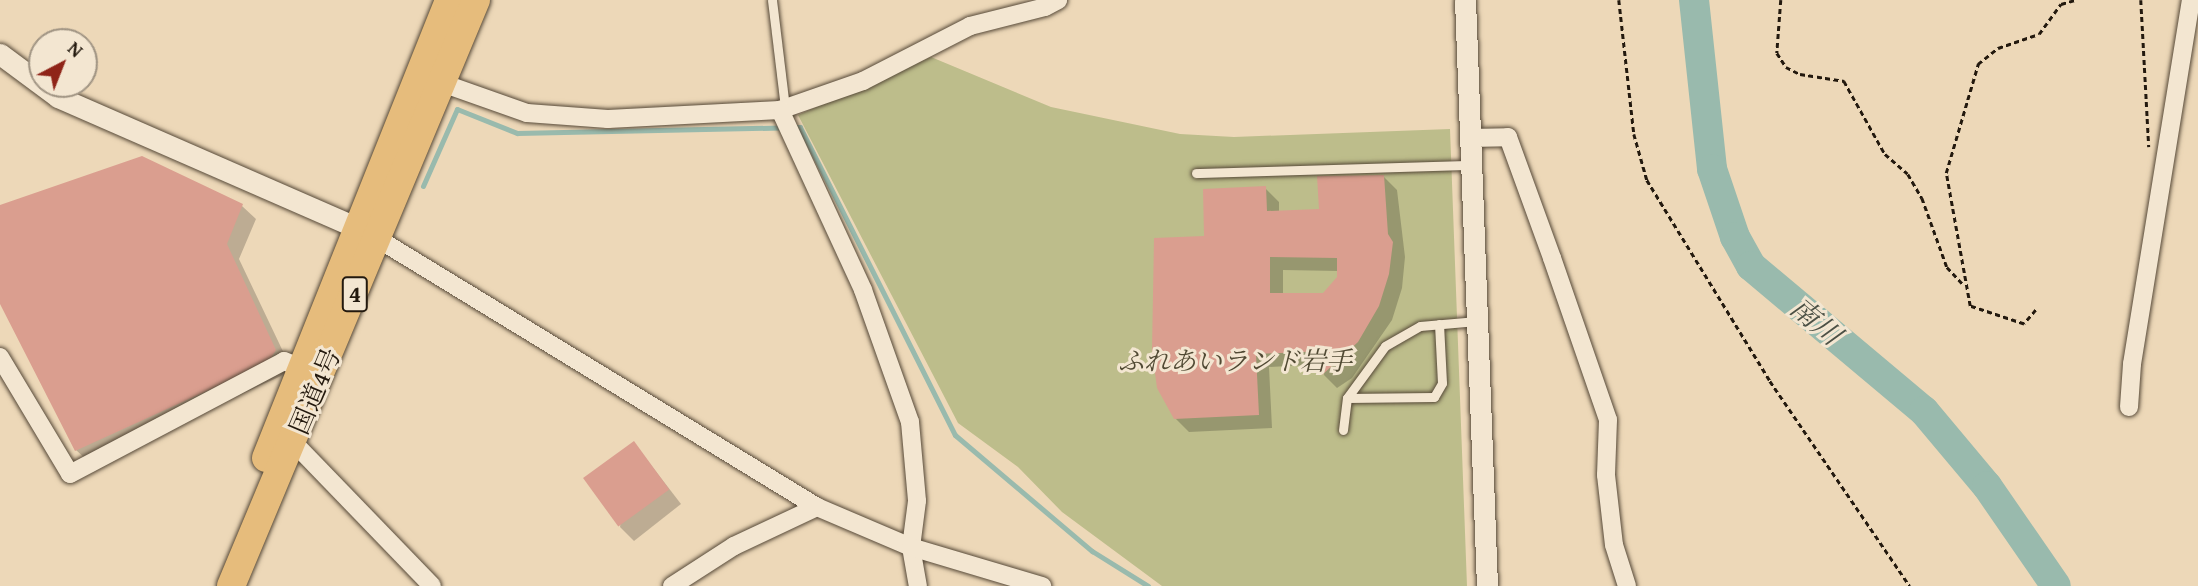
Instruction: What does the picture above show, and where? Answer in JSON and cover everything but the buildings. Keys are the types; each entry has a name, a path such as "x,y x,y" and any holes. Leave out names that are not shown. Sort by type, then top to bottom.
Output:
{"highway":[{"name":"国道4号","path":"231,586 293,442 369,233 449,0"},
{"name":"国道4号","path":"212,586 302,368 442,83 476,0"}],"street":[{"path":"442,83 527,113 663,119 783,111 863,81 970,26 1045,7 1058,0"},
{"path":"1465,0 1487,586"},
{"path":"2129,407 2132,364 2191,0"},
{"path":"0,54 58,97 369,233 817,507 911,547 1042,586"},
{"path":"783,111 863,290 910,422 917,501 911,547 918,586"},
{"path":"1469,138 1508,137 1552,258 1608,420 1606,475 1610,517 1627,586"},
{"path":"0,357 70,474 284,361 302,368"},
{"path":"293,442 432,586"},
{"path":"672,586 734,546 817,507"}],"lane":[{"path":"772,0 783,111"},
{"path":"1196,173 1470,165"},
{"path":"1343,430 1347,398 1385,346 1420,326 1477,321"},
{"path":"1347,398 1434,397 1442,383 1439,324"}],"path":[{"path":"1619,0 1634,134 1647,180 1770,381 1910,586"},
{"path":"1781,0 1777,53 1786,67 1800,74 1843,81 1877,143 1908,174 1947,267 1965,286"},
{"path":"2036,310 2024,324 1986,314 1970,306 1946,173 1978,64 1998,48 2039,34 2061,4 2075,0"},
{"path":"2141,0 2149,155"}],"green space":[{"name":"ふれあいランド岩手","path":"931,57 1051,107 1180,134 1234,137 1450,129 1467,586 1162,586 1062,512 1018,467 958,423 798,115"}],"waterway":[{"name":"南川","path":"1694,0 1712,169 1735,237 1751,266 1924,411 1987,486 2056,586"},
{"path":"423,186 457,109 517,133 800,127 955,435 1092,551 1148,586"}]}
